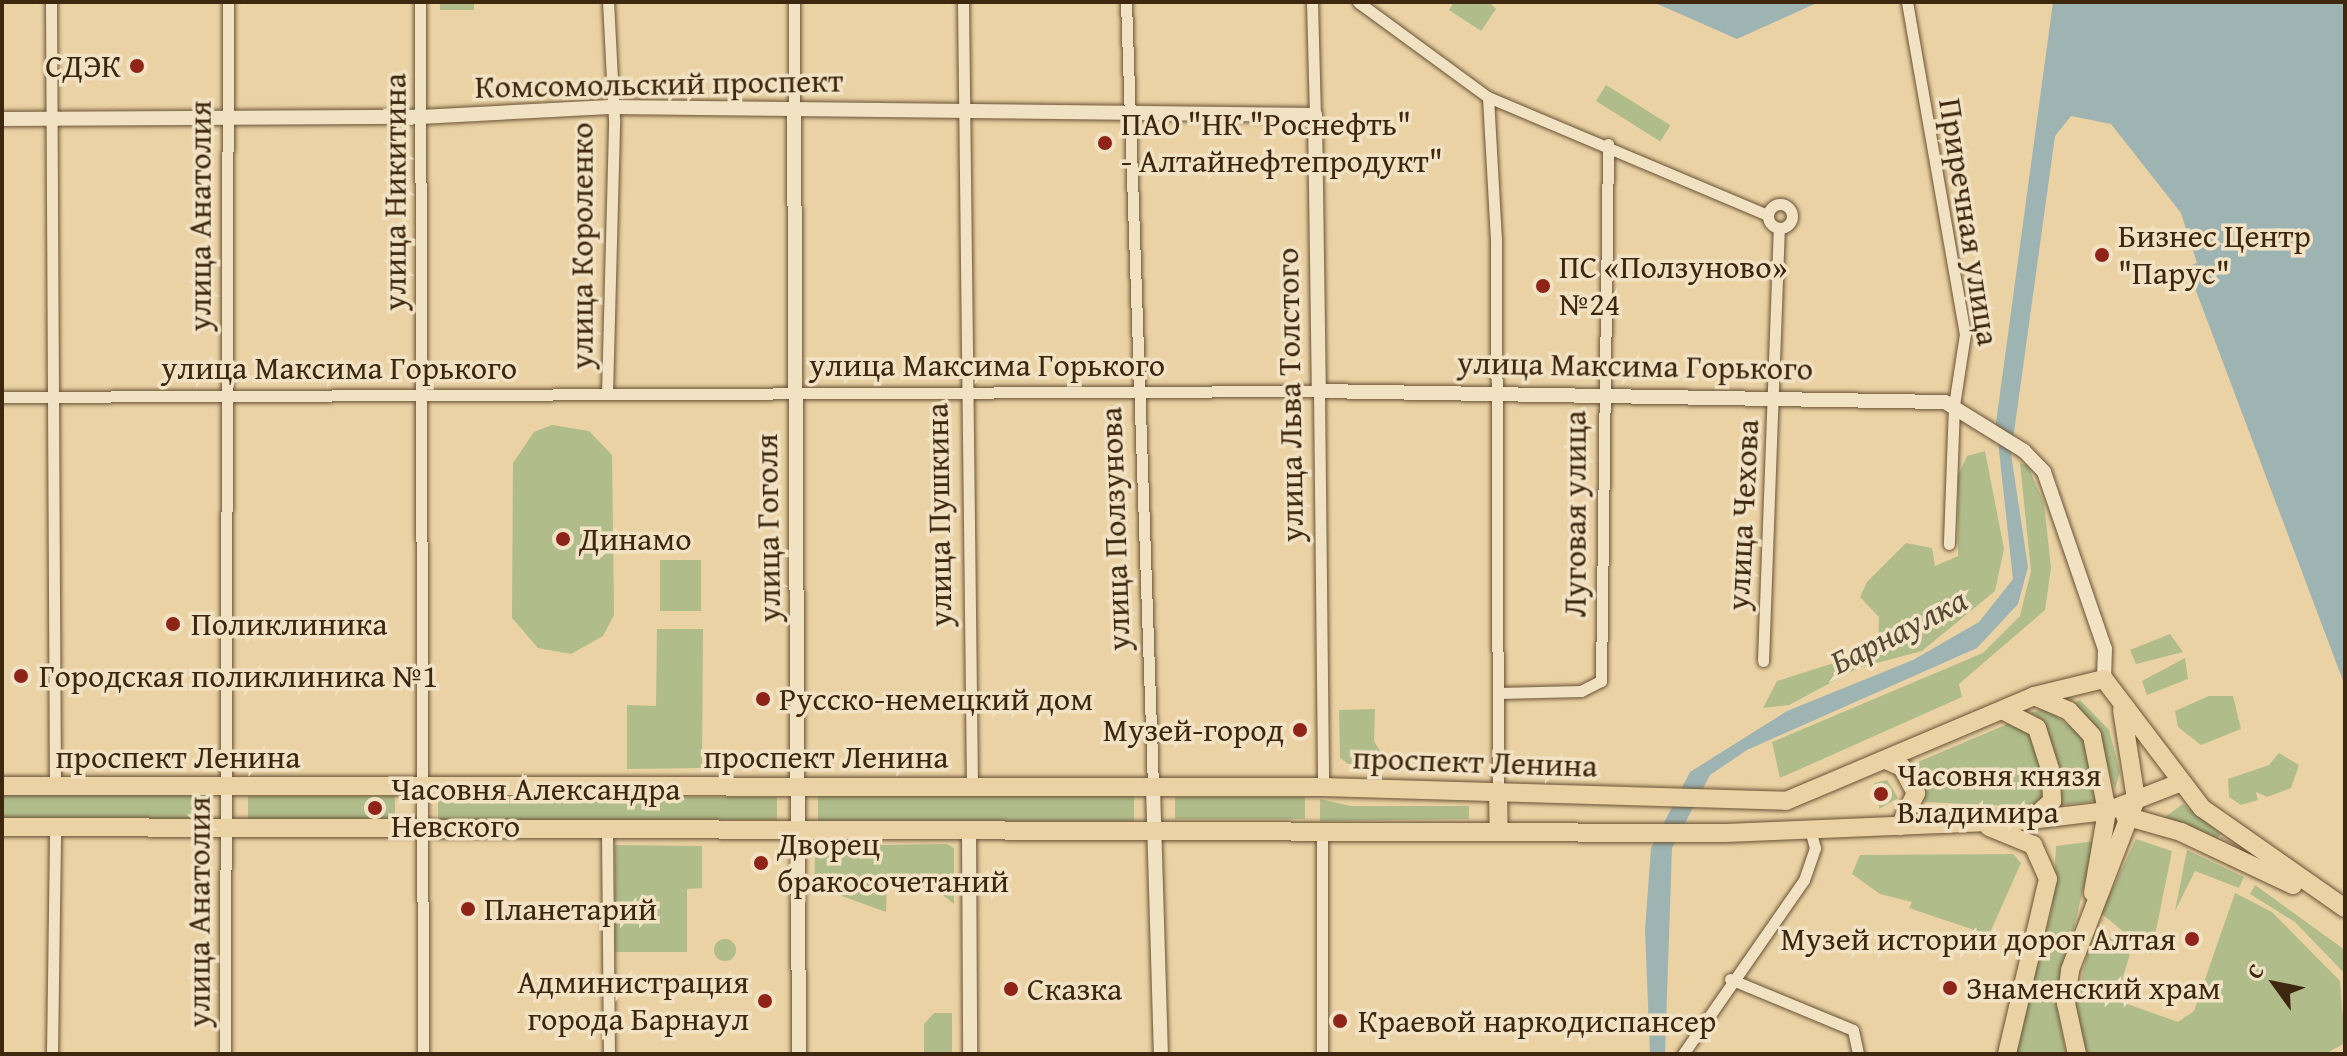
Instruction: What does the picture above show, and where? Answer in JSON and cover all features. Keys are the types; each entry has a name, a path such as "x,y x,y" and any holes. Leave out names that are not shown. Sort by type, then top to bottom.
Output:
{"main road":[{"name":"проспект Ленина","path":"2,786 55,787 225,779 424,787 1323,787 1786,801 2034,696 2104,679"},
{"path":"2104,679 2179,783 2216,819 2345,908"},
{"path":"2088,915 2133,819 2136,799 2129,731 2117,694"},
{"path":"2034,696 2069,711 2092,736 2107,811 2088,915 2066,1003 2077,1054"},
{"path":"2002,710 2037,728 2050,769 2052,801 2031,820 2033,845 2048,892 2007,1054"},
{"path":"1886,760 1902,767 1916,793 1900,826"},
{"path":"2107,811 2179,783"},
{"path":"1498,790 1499,829"},
{"path":"1808,792 1799,813 1810,829"},
{"name":"проспект Ленина","path":"2,827 1633,828 1726,833 1979,824 2107,811"},
{"path":"2107,811 2260,866 2345,923"},
{"path":"1979,824 2033,845"}],"street":[{"path":"51,2 55,787"},
{"name":"улица Анатолия","path":"225,1054 224,398 228,2"},
{"name":"улица Никитина","path":"420,2 423,1054"},
{"name":"улица Короленко","path":"607,394 608,2"},
{"name":"улица Гоголя","path":"794,2 799,1054"},
{"name":"улица Пушкина","path":"963,2 965,392 972,787"},
{"name":"улица Ползунова","path":"1126,2 1161,1054"},
{"name":"улица Льва Толстого","path":"1312,2 1323,787"},
{"path":"1358,2 1488,97 1608,144 1768,215 1779,228"},
{"name":"Приречная улица","path":"1907,2 1965,334 1954,405 1949,544"},
{"path":"1488,97 1496,392 1498,790"},
{"name":"Комсомольский проспект","path":"2,119 420,117 610,107 1315,115"},
{"name":"Луговая улица","path":"1498,693 1581,691 1601,681 1601,392 1608,144"},
{"name":"улица Чехова","path":"1763,661 1779,228 1791,221 1789,209 1777,205 1768,215"},
{"name":"улица Максима Горького","path":"2,397 1601,392 1775,395 1954,405 2024,451 2049,485 2105,649 2104,679"},
{"path":"52,1054 55,828"},
{"path":"969,828 970,1054"},
{"path":"1322,828 1322,1054"},
{"path":"607,829 609,1054"},
{"path":"1683,1054 1730,979 1804,880 1815,848 1810,829"},
{"path":"1730,979 1853,1030 1858,1054"}],"green space":[{"path":"440,2 474,2 474,10 440,10"},
{"path":"1454,2 1489,2 1496,9 1481,31 1449,10"},
{"path":"1606,85 1670,125 1660,141 1596,101"},
{"name":"Динамо","path":"552,425 589,431 612,455 614,615 603,636 571,654 538,648 512,618 513,463 534,432"},
{"path":"1985,451 2004,549 1995,591 1922,651 1858,668 1789,705 1763,708 1777,681 1878,649 1879,617 1860,597 1867,582 1906,543 1932,548 1935,566 1958,556 1958,476 1967,456"},
{"path":"2020,463 2028,466 2044,503 2051,568 2045,610 1959,684 1962,697 1780,778 1772,742 1983,653 2020,616 2031,571"},
{"path":"660,560 701,560 701,611 660,611"},
{"path":"657,629 703,629 702,768 627,769 627,705 656,706"},
{"path":"2170,634 2183,652 2136,664 2130,650"},
{"path":"2185,658 2188,679 2147,695 2142,681"},
{"path":"2209,696 2233,696 2241,729 2201,745 2178,727 2175,711"},
{"path":"2080,700 2109,730 2120,772 2115,789 2095,730 2074,703"},
{"path":"2046,708 2084,738 2098,801 2051,806 2040,719 2031,713"},
{"path":"1375,709 1374,741 1388,764 1348,764 1340,758 1339,710"},
{"path":"2017,720 2034,730 2046,796 2033,807 1923,802 1918,762"},
{"path":"2279,753 2299,765 2291,788 2267,797 2256,792 2258,800 2241,805 2229,797 2228,779 2269,765"},
{"path":"1887,780 1898,798 1879,809 1879,801 1888,798 1874,783"},
{"path":"2,795 206,795 206,820 2,820"},
{"path":"248,796 395,796 395,823 248,823"},
{"path":"818,796 1134,796 1134,821 818,821"},
{"path":"438,797 777,797 777,820 438,820"},
{"path":"1175,797 1305,797 1305,819 1175,819"},
{"path":"1320,799 1351,806 1469,806 1469,819 1320,821"},
{"path":"2183,804 2221,834 2217,838 2162,819"},
{"path":"2136,839 2172,851 2151,955 2101,913"},
{"path":"2095,841 2056,1001 2066,1054 2014,1054 2052,909 2056,846"},
{"path":"947,844 954,848 954,904 934,888 887,887 886,912 814,886 815,853 823,846"},
{"path":"615,845 702,846 702,888 687,889 687,952 615,952"},
{"path":"2187,850 2244,877 2239,888 2195,871 2175,911"},
{"path":"2013,854 2021,863 1989,935 1909,908 1912,902 1880,894 1852,874 1860,855"},
{"path":"2255,885 2345,950 2345,974 2295,922 2250,894"},
{"path":"2235,893 2272,912 2340,981 2345,1043 2325,1054 2088,1054 2074,1015 2091,936 2101,930 2130,954 2116,1000 2178,1022 2194,1011"},
{"path":"725,939 736,950 725,961 714,950"},
{"path":"934,1013 952,1013 952,1054 924,1054 924,1024"}],"water":[{"path":"1653,2 1819,2 1737,39"},
{"path":"2053,2 2345,2 2345,686 2187,267 2197,263 2181,213 2111,124 2071,116 2055,136 2011,454 2028,567 2018,604 1977,648 1747,750 1710,775 1672,848 1665,1054 1650,1054 1645,930 1651,848 1690,772 1787,711 1913,660 1979,622 2013,579 1996,423"}],"place":[{"name":"СДЭК","path":"137,66"},
{"name":"ПАО \"НК \"Роснефть\" - Алтайнефтепродукт\"","path":"1105,143"},
{"name":"Бизнес Центр \"Парус\"","path":"2102,255"},
{"name":"ПС «Ползуново» №24","path":"1543,286"},
{"name":"Динамо","path":"563,539"},
{"name":"Поликлиника","path":"173,624"},
{"name":"Городская поликлиника №1","path":"21,676"},
{"name":"Русско-немецкий дом","path":"763,699"},
{"name":"Музей-город","path":"1300,730"},
{"name":"Часовня князя Владимира","path":"1881,794"},
{"name":"Часовня Александра Невского","path":"375,808"},
{"name":"Дворец бракосочетаний","path":"761,863"},
{"name":"Планетарий","path":"468,909"},
{"name":"Музей истории дорог Алтая","path":"2192,939"},
{"name":"Знаменский храм","path":"1950,988"},
{"name":"Сказка","path":"1011,989"},
{"name":"Администрация города Барнаул","path":"765,1001"},
{"name":"Краевой наркодиспансер","path":"1340,1021"}],"water label":[{"name":"Барнаулка","path":"1898,630"}]}
